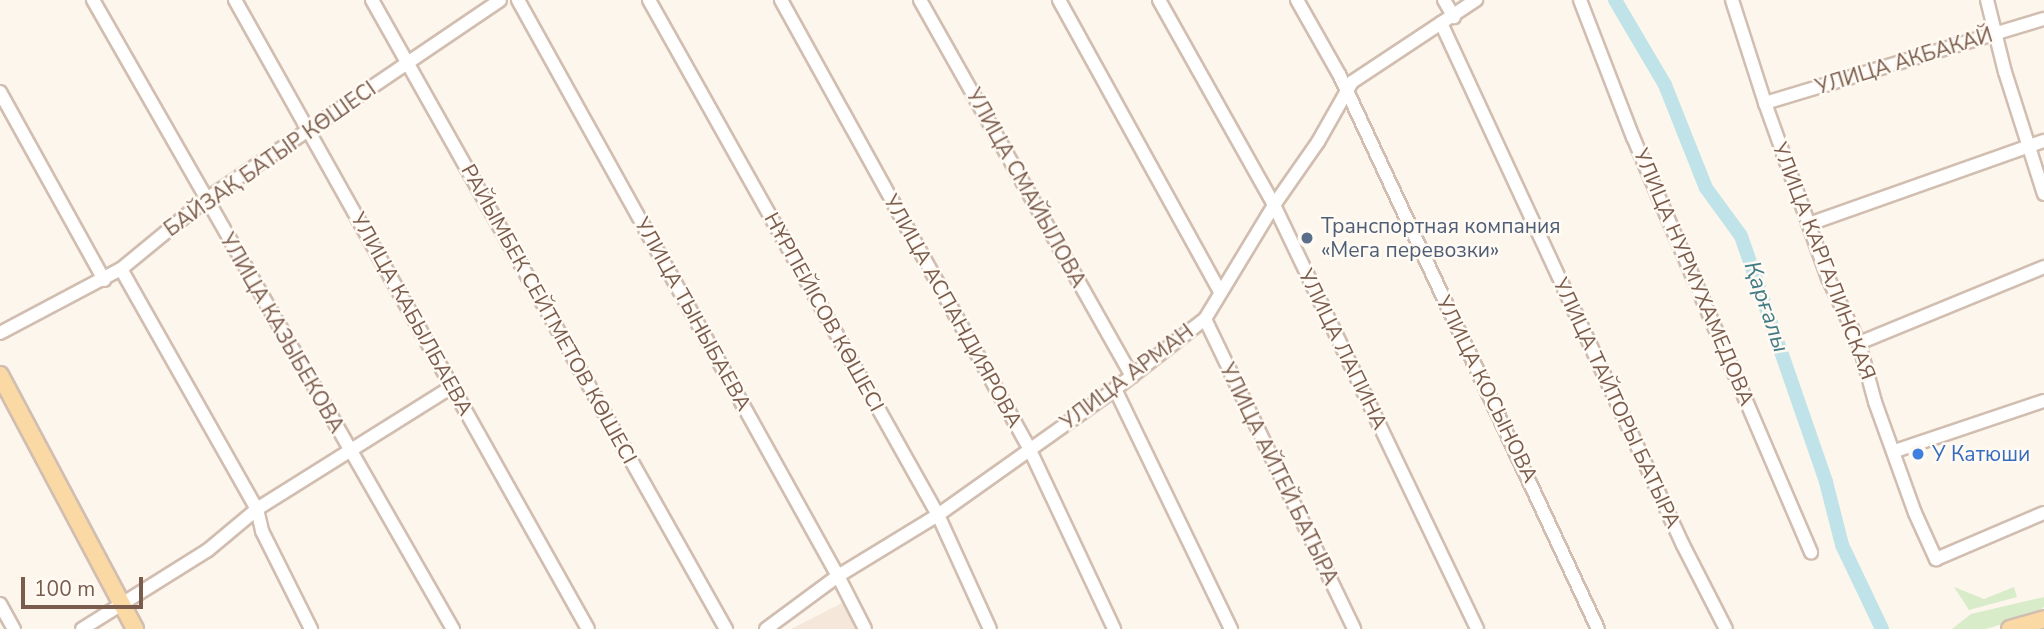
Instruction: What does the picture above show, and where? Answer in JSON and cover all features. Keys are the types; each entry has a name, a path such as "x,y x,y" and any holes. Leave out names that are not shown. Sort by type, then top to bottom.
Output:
{"main road":[{"path":"0,375 135,629"},
{"path":"2010,629 2044,619"}],"street":[{"name":"УЛИЦА КАЗЫБЕКОВА","path":"93,0 205,200 453,629"},
{"name":"УЛИЦА КАБЫЛБАЕВА","path":"235,0 588,629"},
{"name":"РАЙЫМБЕК СЕЙТМЕТОВ КӨШЕСІ","path":"372,0 726,629"},
{"name":"БАЙЗАҚ БАТЫР КӨШЕСІ","path":"0,332 121,269 205,200 500,0"},
{"name":"УЛИЦА ТЫНЫБАЕВА","path":"518,0 838,576 864,629"},
{"name":"НҰРПЕЙІСОВ КӨШЕСІ","path":"649,0 938,515 990,629"},
{"name":"УЛИЦА АСПАНДИЯРОВА","path":"781,0 1029,448 1114,629"},
{"name":"УЛИЦА СМАЙЫЛОВА","path":"920,0 1132,376"},
{"path":"1059,0 1220,292"},
{"name":"УЛИЦА ЛАПИНА","path":"1160,0 1274,205 1477,629"},
{"name":"УЛИЦА КОСЫНОВА","path":"1297,0 1340,76 1345,93 1532,483 1598,629"},
{"path":"1444,0 1454,17"},
{"name":"УЛИЦА АРМАН","path":"766,629 838,576 938,515 1115,389 1205,319 1274,205 1318,142 1345,93 1366,70 1454,17 1476,0"},
{"name":"УЛИЦА НУРМУХАМЕДОВА","path":"1580,0 1633,137 1811,553"},
{"name":"УЛИЦА КАРГАЛИНСКАЯ","path":"1732,0 1765,103 1828,278 1859,342 1875,402 1895,451 1915,513 1936,559 2044,513"},
{"path":"1987,0 2002,62 2044,194"},
{"name":"УЛИЦА АКБАКАЙ","path":"1765,103 2044,19"},
{"name":"УЛИЦА ТАЙТОРЫ БАТЫРА","path":"1441,23 1677,533 1726,629"},
{"path":"0,92 104,280"},
{"path":"1809,224 2044,141"},
{"path":"1859,342 2044,267"},
{"path":"121,269 257,509 262,531 310,629"},
{"name":"УЛИЦА АЙТЕЙ БАТЫРА","path":"1205,319 1354,629"},
{"path":"82,629 208,550 257,509 351,453 453,386"},
{"path":"1115,389 1231,629"},
{"path":"1895,451 2044,401"},
{"path":"0,604 14,629"}],"shaded area":[{"path":"846,601 859,629 791,629"}],"green space":[{"path":"1954,587 1984,599 2014,587 2017,597 1969,610"},
{"path":"2044,597 2044,607 2032,615 1986,629 1952,629 1971,614"}],"waterway":[{"name":"Қарғалы","path":"1615,0 1665,85 1706,188 1741,236 1826,482 1842,545 1882,629"}],"place":[{"name":"Транспортная компания «Мега перевозки»","path":"1307,238"},
{"name":"У Катюши","path":"1918,454"}]}
